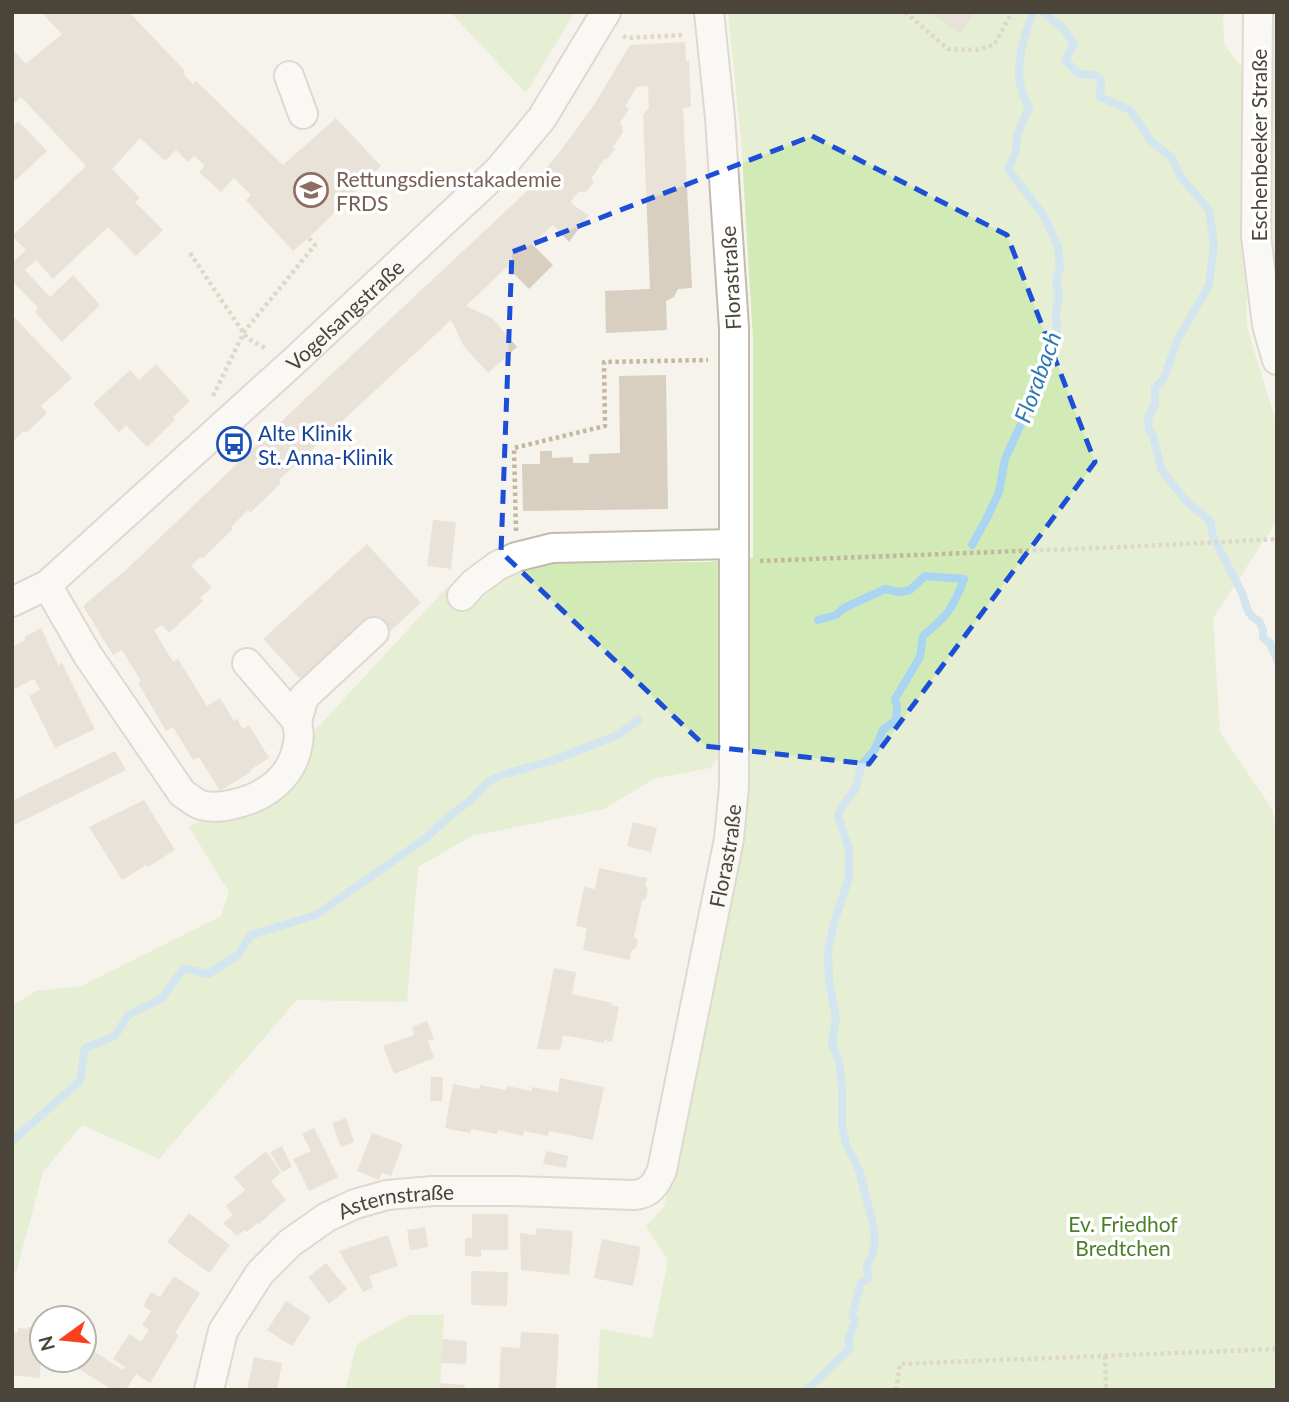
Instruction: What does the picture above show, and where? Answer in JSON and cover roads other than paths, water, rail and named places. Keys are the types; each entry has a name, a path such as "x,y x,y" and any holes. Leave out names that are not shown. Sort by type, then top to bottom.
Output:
{"street":[{"name":"Vogelsangstraße","path":"12,602 47,585 292,363 499,170 542,118 606,12"},
{"name":"Eschenbeeker Straße","path":"1258,12 1256,236 1267,325 1277,360"},
{"name":"Florastraße","path":"663,1160 729,839 734,787 733,314 720,118 710,22"},
{"path":"289,76 303,114"},
{"path":"461,596 497,566 516,557 552,548 734,553"},
{"path":"47,585 88,654 183,793 198,804 214,807 251,800 269,791 280,781 295,755 299,741 297,721 304,697 374,632"},
{"path":"247,663 297,721"},
{"name":"Asternstraße","path":"209,1390 223,1331 260,1273 290,1243 327,1217 355,1204 387,1195 432,1191 643,1194 658,1180 663,1160"}],"waterway":[{"name":"Florabach","path":"972,545 999,492 1005,459 1048,365 1057,335 1056,311 1059,296 1056,281 1060,267 1058,247 1044,216 1008,169 1016,152 1017,135 1029,107 1019,71 1023,41 1033,12"},
{"path":"1043,12 1065,30 1074,45 1065,60 1079,74 1095,75 1101,80 1100,97 1130,110 1151,141 1172,158 1180,176 1209,210 1214,245 1209,285 1177,341 1164,379 1155,388 1155,404 1148,418 1149,430 1162,471 1188,503 1210,521 1213,536 1248,609 1259,621 1263,638 1270,643 1277,660"},
{"path":"807,1390 850,1348 848,1341 855,1321 852,1315 861,1283 868,1278 867,1266 875,1240 859,1170 846,1144 842,1126 839,1062 832,1043 836,1018 829,981 828,951 849,877 849,849 838,816 842,806 855,790 862,764 874,751 883,730 896,720 895,699 920,657 923,636 948,611 964,579 925,576 910,590 899,592 885,589 844,608 836,615 818,620"},
{"path":"12,1141 80,1081 85,1048 115,1036 128,1015 162,998 184,968 208,974 238,955 251,935 316,915 426,838 488,782 618,735 638,720"}],"place":[{"name":"Rettungsdienstakademie FRDS","path":"311,190"},
{"name":"Alte Klinik St. Anna-Klinik","path":"234,444"}],"park label":[{"name":"Ev. Friedhof Bredtchen","path":"1123,1235"}]}
